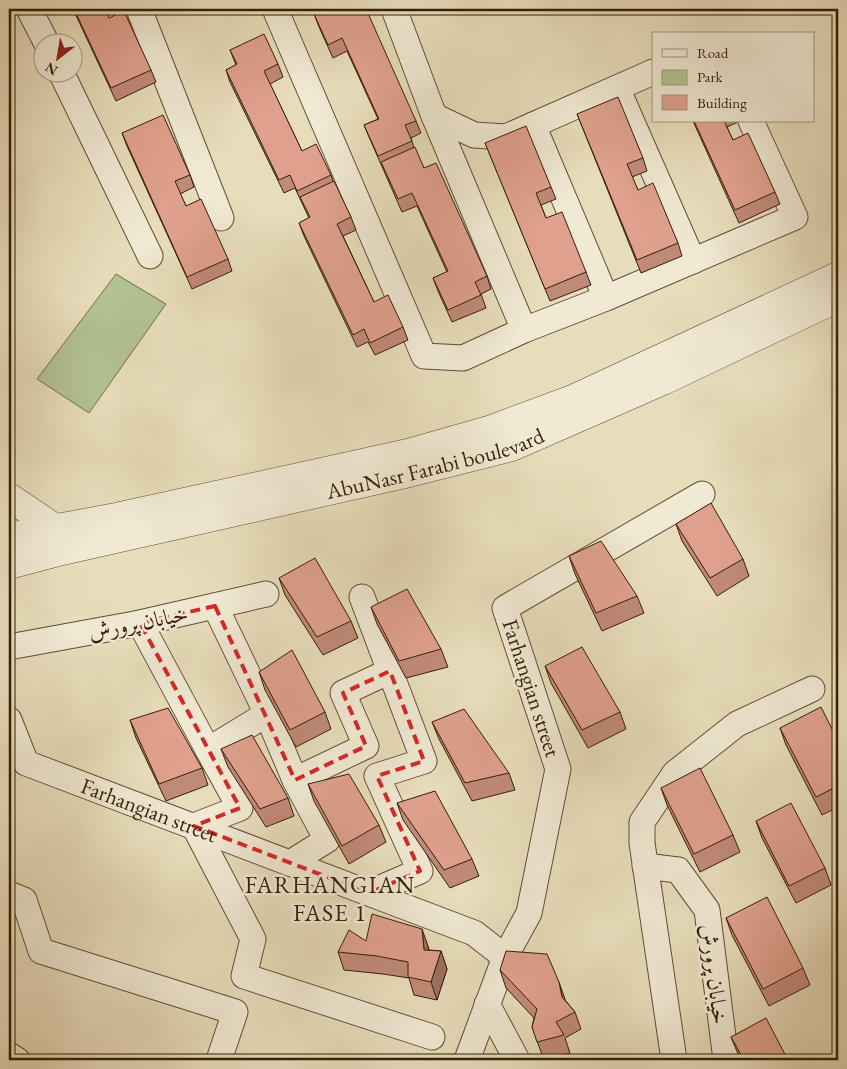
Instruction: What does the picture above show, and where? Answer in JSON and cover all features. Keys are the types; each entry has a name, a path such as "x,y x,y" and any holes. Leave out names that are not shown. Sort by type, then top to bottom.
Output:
{"street":[{"path":"30,9 41,32"},
{"path":"139,9 221,218"},
{"path":"275,9 424,356 463,358 524,330 606,298 795,217 751,122"},
{"path":"394,9 434,116 524,330"},
{"path":"434,116 474,134 506,137 652,72"},
{"path":"66,82 150,256"},
{"path":"617,88 692,261"},
{"path":"533,125 606,298"},
{"name":"AbuNasr Farabi boulevard","path":"9,565 58,540 116,517 408,453 489,430 574,398 838,276"},
{"name":"AbuNasr Farabi boulevard","path":"9,537 58,540 409,474 512,447 664,380 838,298"},
{"name":"Farhangian street","path":"467,1060 505,957 529,913 558,769 505,608 702,494"},
{"path":"9,497 58,540"},
{"name":"خیابان پرورش","path":"9,646 140,623 266,594"},
{"path":"362,597 424,761 377,776 420,871 369,893"},
{"path":"215,606 268,714 295,780 327,840 290,863"},
{"path":"140,623 240,808 194,826 253,939 235,1012 219,1060"},
{"path":"295,780 366,746 344,693 390,671"},
{"path":"674,1060 645,866 642,822 675,774 736,724 812,689"},
{"path":"208,750 268,714"},
{"name":"Farhangian street","path":"9,720 26,763 474,933 505,957"},
{"name":"خیابان پرورش","path":"645,866 678,870 707,910 726,1060"},
{"path":"9,894 24,900 40,951 235,1012"},
{"path":"244,976 432,1037"},
{"path":"488,1004 517,1060"},
{"path":"9,1055 17,1060"}],"highlighted area":[{"path":"215,606 295,780 366,746 343,693 390,671 424,761 377,776 420,871 369,893 194,826 240,808 140,623"}],"green space":[{"path":"116,274 166,304 89,413 37,379"}],"building":[{"path":"74,9 105,9 109,18 124,11 151,70 111,88"},
{"path":"326,9 353,9 355,13 366,9 416,121 405,125 412,141 378,156 364,125 379,119 342,38 328,45 314,14"},
{"path":"264,34 278,64 264,71 302,151 316,144 331,175 297,191 290,175 279,180 226,70 237,64 230,50"},
{"path":"618,97 643,158 627,164 638,190 653,183 678,243 637,260 577,114"},
{"path":"163,115 190,175 175,181 186,206 201,199 228,259 187,277 122,133"},
{"path":"694,122 724,122 733,140 748,133 775,192 735,210"},
{"path":"526,126 551,187 536,193 546,218 562,212 586,272 545,289 485,143"},
{"path":"415,147 424,168 436,163 487,276 475,282 481,295 448,310 433,278 448,271 412,193 398,199 381,162"},
{"path":"334,181 351,217 337,224 374,302 388,295 403,327 370,343 364,329 353,335 299,223 310,217 300,197"},
{"path":"711,503 743,559 710,578 676,524"},
{"path":"601,541 637,596 596,613 569,556"},
{"path":"315,558 351,621 317,637 279,578"},
{"path":"407,589 441,649 399,661 371,607"},
{"path":"582,647 620,712 582,730 545,666"},
{"path":"292,650 325,712 290,730 259,672"},
{"path":"821,707 838,741 838,786 816,797 780,728"},
{"path":"168,708 202,768 159,784 130,720"},
{"path":"464,709 509,773 465,783 432,722"},
{"path":"252,735 288,798 260,809 221,749"},
{"path":"700,768 733,835 694,854 661,788"},
{"path":"349,774 379,825 342,846 308,784"},
{"path":"435,791 472,859 444,870 397,803"},
{"path":"791,803 825,868 789,886 756,821"},
{"path":"767,897 803,968 763,989 726,918"},
{"path":"372,914 422,929 424,950 441,951 431,982 408,977 408,962 377,956 338,952 349,930 366,941"},
{"path":"506,951 547,954 559,982 562,997 575,1012 556,1022 564,1035 537,1042 532,1027 537,1009 500,970"},
{"path":"766,1018 788,1060 744,1060 731,1037"}],"district":[{"name":"FARHANGIAN FASE 1","path":"330,899"}]}
